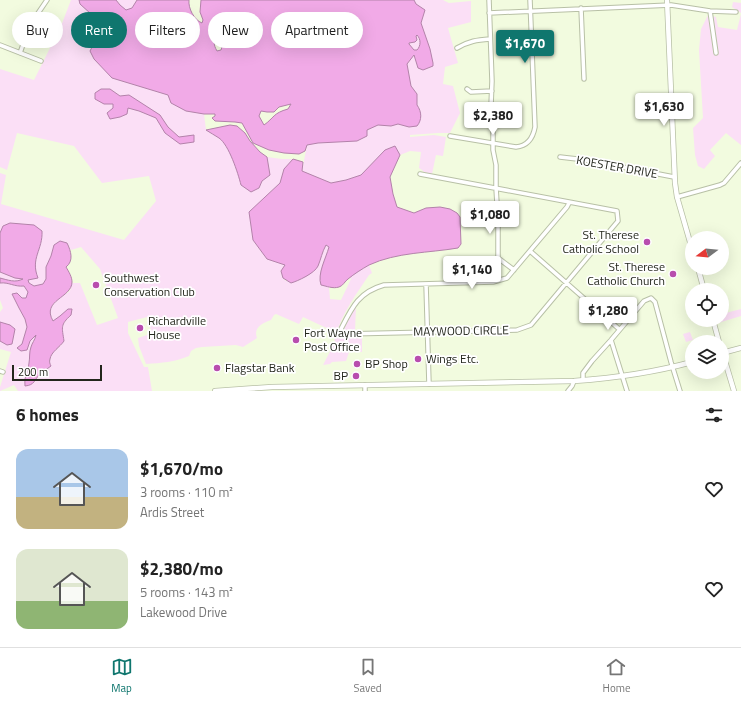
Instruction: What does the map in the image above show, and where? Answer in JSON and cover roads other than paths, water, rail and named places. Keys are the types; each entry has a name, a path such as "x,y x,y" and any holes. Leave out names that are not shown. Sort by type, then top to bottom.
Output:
{"main road":[{"path":"667,3 674,177 677,197 687,231"},
{"path":"729,351 741,348"},
{"path":"215,391 267,388 365,388 429,384 574,381 623,376 685,364"},
{"path":"729,375 734,391"}],"street":[{"path":"20,53 30,25 47,0"},
{"path":"489,0 492,92 491,106 493,154 496,165 498,219 498,258 493,282"},
{"path":"450,136 516,147 523,146 532,138 535,127 530,0"},
{"path":"489,12 667,3 710,11 736,12"},
{"path":"581,8 584,79"},
{"path":"710,11 716,52"},
{"path":"457,48 471,41 490,39"},
{"path":"0,45 41,61"},
{"path":"467,89 471,92 492,92"},
{"name":"KOESTER DRIVE","path":"560,157 586,160 674,177"},
{"path":"677,197 724,183 741,163"},
{"path":"420,174 569,203 507,278 493,282 426,284 429,384"},
{"name":"MAYWOOD CIRCLE","path":"426,284 384,285 374,288 355,303 341,329 342,332 345,334 517,330 531,325 618,221 617,211 569,203"},
{"path":"530,251 619,329"},
{"path":"498,258 514,270"},
{"path":"583,380 584,371 592,361 644,301 651,298 654,302 680,391"},
{"path":"611,340 627,391"},
{"path":"568,391 574,381"}],"place":[{"name":"St. Therese Catholic School","path":"647,242"},
{"name":"St. Therese Catholic Church","path":"673,274"},
{"name":"Southwest Conservation Club","path":"96,285"},
{"name":"Richardville House","path":"140,328"},
{"name":"Fort Wayne Post Office","path":"296,340"},
{"name":"Wings Etc.","path":"418,359"},
{"name":"BP Shop","path":"357,364"},
{"name":"Flagstar Bank","path":"217,368"},
{"name":"BP","path":"356,376"}]}
